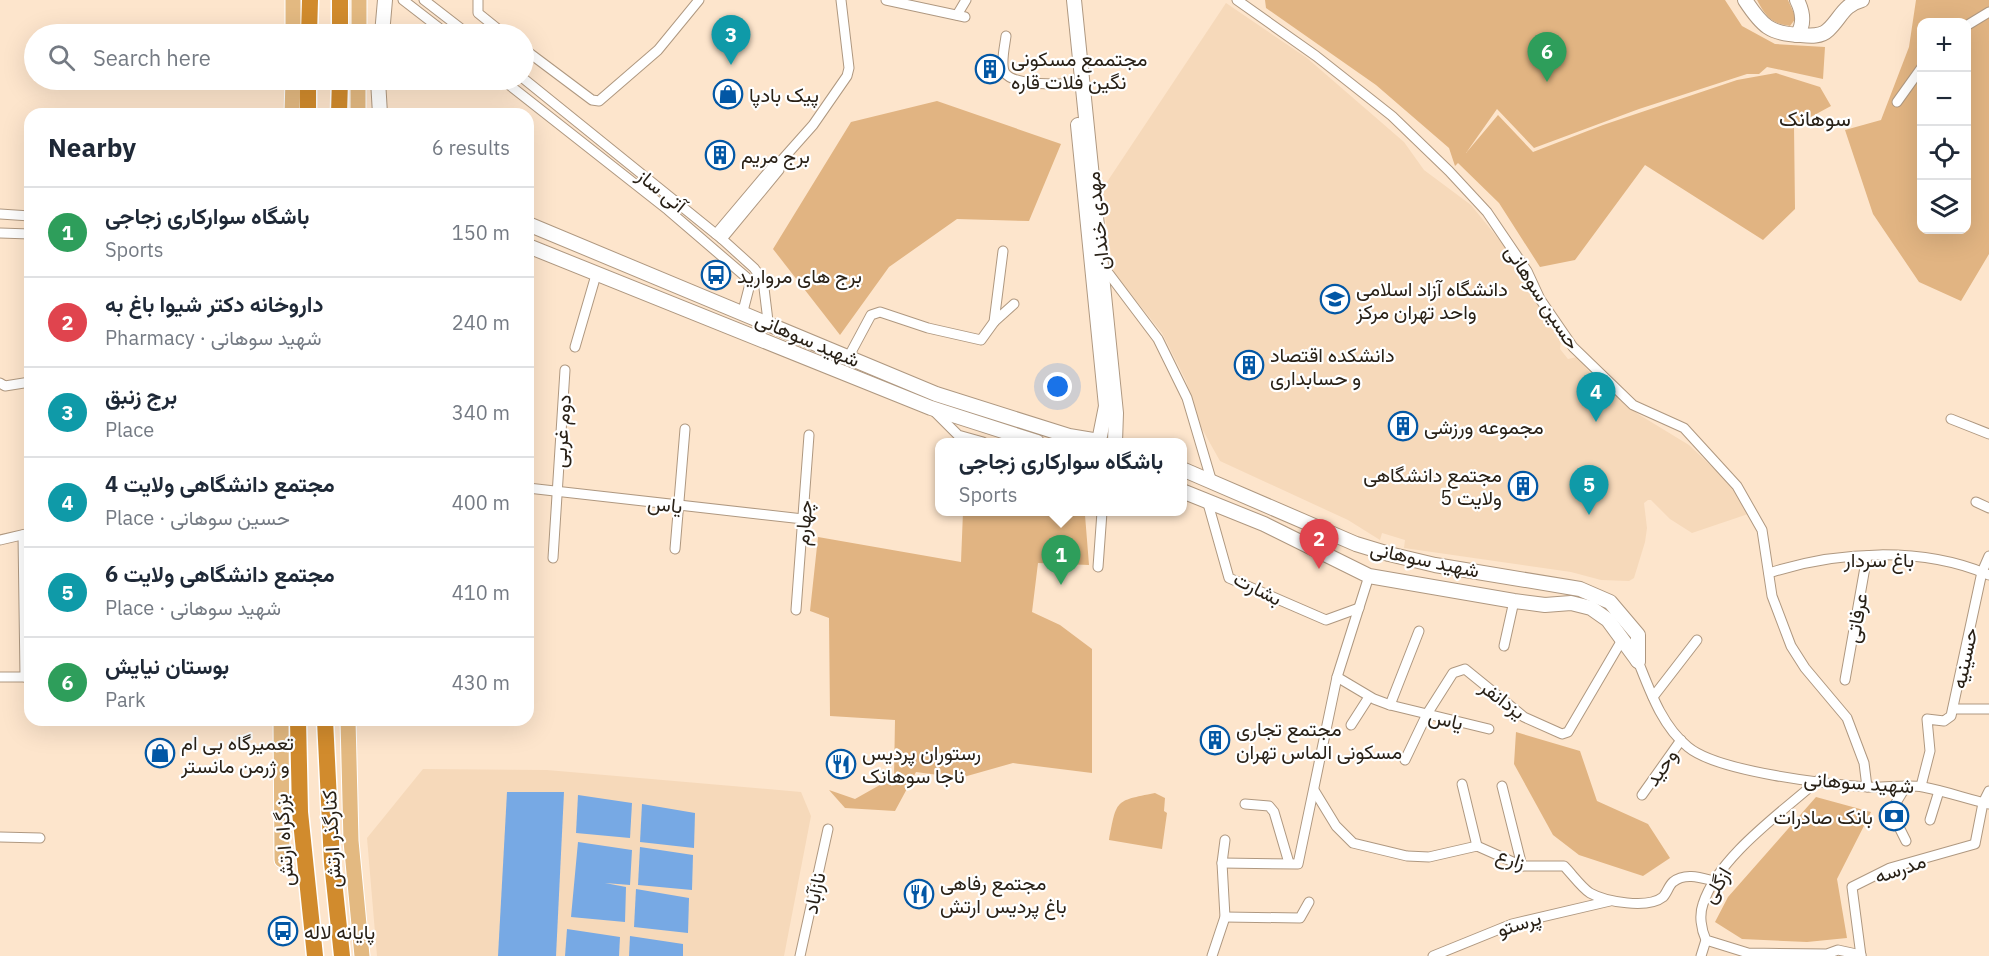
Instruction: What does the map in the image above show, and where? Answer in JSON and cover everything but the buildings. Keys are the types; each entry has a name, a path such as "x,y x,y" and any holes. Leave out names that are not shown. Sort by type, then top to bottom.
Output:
{"highway":[{"path":"309,0 309,24"},
{"path":"340,0 340,24"},
{"path":"308,90 308,108"},
{"path":"339,108 340,90"},
{"name":"بزرگراه ارتش","path":"298,726 300,812 315,956"},
{"path":"326,726 332,862 342,956"}],"main road":[{"path":"293,0 293,24"},
{"path":"359,0 359,24"},
{"path":"383,24 385,0"},
{"name":"مهدی خندان","path":"1066,0 1106,406 1096,438"},
{"name":"مهدی خندان","path":"1074,0 1116,412 1114,438"},
{"path":"1745,0 1762,24 1788,36 1815,36 1827,31 1845,8 1862,0"},
{"path":"1797,0 1803,19 1802,27 1797,35"},
{"path":"292,108 293,90"},
{"path":"358,90 358,108"},
{"path":"379,90 380,108"},
{"name":"شهید سوهانی","path":"534,227 768,321 936,393 1069,436 1082,438"},
{"name":"شهید سوهانی","path":"534,249 932,408 1026,438"},
{"path":"932,408 936,393"},
{"name":"شهید سوهانی","path":"1187,471 1356,544 1389,554 1435,565 1580,589 1610,602 1638,635 1638,661"},
{"name":"شهید سوهانی","path":"1187,493 1264,524 1369,576 1514,601 1545,605 1570,603 1591,608 1608,620 1638,661"},
{"path":"281,726 282,860 300,812"},
{"name":"کنارگذر ارتش","path":"348,726 354,879 362,956"},
{"path":"327,777 338,842 354,879"},
{"path":"281,817 304,861"}],"street":[{"path":"403,0 434,24"},
{"path":"424,0 455,24"},
{"path":"478,0 478,13 492,24"},
{"path":"534,56 592,100 599,101 658,50 699,0"},
{"path":"719,237 779,170 781,161 813,126 847,76 849,68 841,0"},
{"path":"893,1 961,16 966,0"},
{"name":"حسین سوهانی","path":"1237,0 1316,56 1392,116 1487,212 1527,272 1540,299 1573,347 1633,405 1684,428 1737,486 1751,506 1762,530 1772,596 1791,646 1805,668 1847,718 1864,763 1867,787"},
{"path":"1249,0 1250,11"},
{"path":"1971,23 1989,12"},
{"path":"1005,36 1004,69 1008,76 1024,82 1074,84"},
{"path":"1897,102 1918,72"},
{"name":"آتی ساز","path":"534,87 719,237 759,273 763,280 768,321"},
{"name":"آتی ساز","path":"517,90 668,210 749,280 742,311"},
{"path":"668,210 675,201"},
{"path":"0,214 24,216"},
{"path":"0,233 24,234"},
{"path":"994,322 1003,251"},
{"path":"1106,270 1158,339 1187,398 1210,479"},
{"path":"575,347 596,275"},
{"path":"849,356 875,312 977,341 987,334 994,322 1014,304"},
{"name":"دوم غربی","path":"553,558 565,370"},
{"path":"0,383 5,386 24,383"},
{"path":"932,408 958,435 969,438"},
{"path":"1951,419 1989,434"},
{"path":"675,549 685,429"},
{"name":"چهارم","path":"796,610 809,435"},
{"name":"یاس","path":"534,489 803,519"},
{"name":"بشارت","path":"1207,500 1229,578 1326,620 1359,608"},
{"path":"1976,502 1989,508"},
{"path":"1098,567 1101,516"},
{"path":"0,540 24,534"},
{"name":"باغ سردار","path":"1769,573 1792,566 1867,556 1902,556 1985,573"},
{"name":"عرفاتی","path":"1845,680 1867,556"},
{"name":"حسینیه","path":"1921,786 1930,751 1927,719 1944,721 1951,716 1989,556"},
{"path":"1222,863 1298,864 1337,677 1369,576"},
{"path":"1504,646 1514,601"},
{"path":"1390,705 1419,631"},
{"name":"یزدانفر","path":"1427,714 1453,673 1465,669 1524,717 1562,734 1568,732 1622,640"},
{"path":"1653,697 1697,640"},
{"name":"شهید سوهانی","path":"1638,661 1653,697 1670,728 1703,757 1731,767 1817,781 1867,787 1921,786 1986,804"},
{"path":"0,677 24,677"},
{"name":"یاس","path":"1337,677 1369,697 1390,705 1489,729"},
{"path":"1351,725 1369,697"},
{"path":"1988,709 1989,698"},
{"name":"حسینیه","path":"1953,709 1988,709"},
{"path":"1405,760 1427,714"},
{"name":"وحید","path":"1642,795 1681,740"},
{"name":"ازگلی","path":"1706,940 1701,928 1702,905 1714,881 1742,848 1817,781"},
{"path":"1462,784 1477,846"},
{"path":"1502,786 1522,866"},
{"path":"1905,788 1891,811 1906,841"},
{"name":"زارع","path":"1314,790 1336,826 1353,843 1407,856 1429,856 1477,846 1522,866 1564,866 1589,892 1610,901 1650,902 1662,897 1673,882 1684,877 1714,881"},
{"path":"1930,820 1939,791"},
{"path":"1986,804 1989,791"},
{"path":"1245,804 1269,806 1274,812 1289,864"},
{"name":"مدرسه","path":"1861,956 1852,887 1890,868 1975,844 1986,804"},
{"name":"نازآباد","path":"800,956 828,829"},
{"path":"0,837 40,838"},
{"path":"1212,956 1225,917 1222,863 1225,840"},
{"name":"پرستو","path":"1433,956 1512,924 1610,901"},
{"path":"1225,917 1300,918 1309,902"},
{"path":"1701,956 1706,940 1747,955 1826,955 1838,950 1861,956"}],"shaded area":[{"path":"1265,0 1725,0 1742,26 1775,44 1825,47 1823,79 1767,67 1759,74 1747,74 1639,109 1534,148 1497,109 1466,153 1498,115 1533,152 1603,125 1737,80 1776,73 1820,87 1831,106 1794,126 1795,209 1763,240 1645,165 1575,260 1540,267 1499,203 1458,163 1455,166 1449,148 1376,85 1266,8"},
{"path":"1757,0 1788,0 1796,18 1790,26 1778,23 1766,15"},
{"path":"1916,0 1989,0 1989,254 1961,301 1919,282 1873,214 1845,130 1881,120 1909,47"},
{"name":"دانشگاه آزاد اسلامی واحد تهران مرکز","path":"1226,3 1307,58 1404,142 1424,170 1471,205 1514,258 1527,289 1561,339 1560,349 1568,359 1577,357 1593,376 1638,414 1689,445 1726,480 1751,513 1692,533 1670,519 1651,500 1648,500 1644,503 1647,528 1645,542 1634,578 1629,581 1601,580 1571,572 1404,548 1405,540 1382,533 1380,540 1348,520 1220,461 1201,427 1186,381 1162,333 1114,273 1101,191"},
{"path":"937,101 1061,144 1029,221 957,219 889,267 840,335 773,249 851,122"},
{"path":"963,516 1085,516 1089,565 1038,563 1032,612 1060,625 1092,649 1092,773 1013,763 960,778 916,772 895,811 845,808 829,790 855,799 894,777 895,720 830,716 829,618 810,611 818,537 961,562"},
{"path":"1516,732 1580,751 1597,801 1648,824 1670,858 1643,876 1579,855 1553,835 1514,764"},
{"path":"423,769 547,770 801,792 811,816 784,956 377,956 367,838"},
{"path":"1155,793 1165,798 1164,811 1167,813 1162,849 1109,840 1116,810 1120,804 1132,798"},
{"path":"1816,797 1871,812 1837,879 1847,938 1807,942 1742,939 1715,922 1728,897"}],"water":[{"path":"507,792 564,792 556,956 498,956"},
{"path":"578,795 632,803 630,838 576,833"},
{"path":"642,804 695,813 694,848 640,842"},
{"path":"578,842 632,850 630,885 605,883 626,887 625,922 571,917"},
{"path":"640,847 693,855 692,890 638,885"},
{"path":"636,889 689,898 688,933 634,927"},
{"path":"567,929 620,937 619,956 565,956"},
{"path":"630,936 683,944 683,956 629,956"}],"place":[{"name":"برج زنبق","path":"731,65"},
{"name":"مجتممع مسکونی نگین فلات قاره","path":"990,69"},
{"name":"بوستان نیایش","path":"1547,82"},
{"name":"پیک بادپا","path":"728,94"},
{"name":"برج مریم","path":"720,155"},
{"name":"برج های مروارید","path":"716,275"},
{"name":"دانشگاه آزاد اسلامی واحد تهران مرکز","path":"1335,299"},
{"name":"دانشکده اقتصاد و حسابداری","path":"1249,365"},
{"name":"مجتمع دانشگاهی ولایت 4","path":"1596,422"},
{"name":"مجموعه ورزشی","path":"1403,426"},
{"name":"مجتمع دانشگاهی ولایت 5","path":"1523,486"},
{"name":"مجتمع دانشگاهی ولایت 6","path":"1589,515"},
{"name":"داروخانه دکتر شیوا باغ به","path":"1319,569"},
{"name":"باشگاه سواركاری زجاجی","path":"1061,585"},
{"name":"مجتمع تجاری مسکونی الماس تهران","path":"1215,740"},
{"name":"تعمیرگاه بی ام و ژرمن مانستر","path":"160,753"},
{"name":"رستوران پردیس ناجا سوهانک","path":"841,764"},
{"name":"بانک صادرات","path":"1894,816"},
{"name":"مجتمع رفاهی باغ پردیس ارتش","path":"919,894"},
{"name":"پایانه لاله","path":"283,931"}],"district":[{"name":"سوهانک","path":"1815,118"}]}
